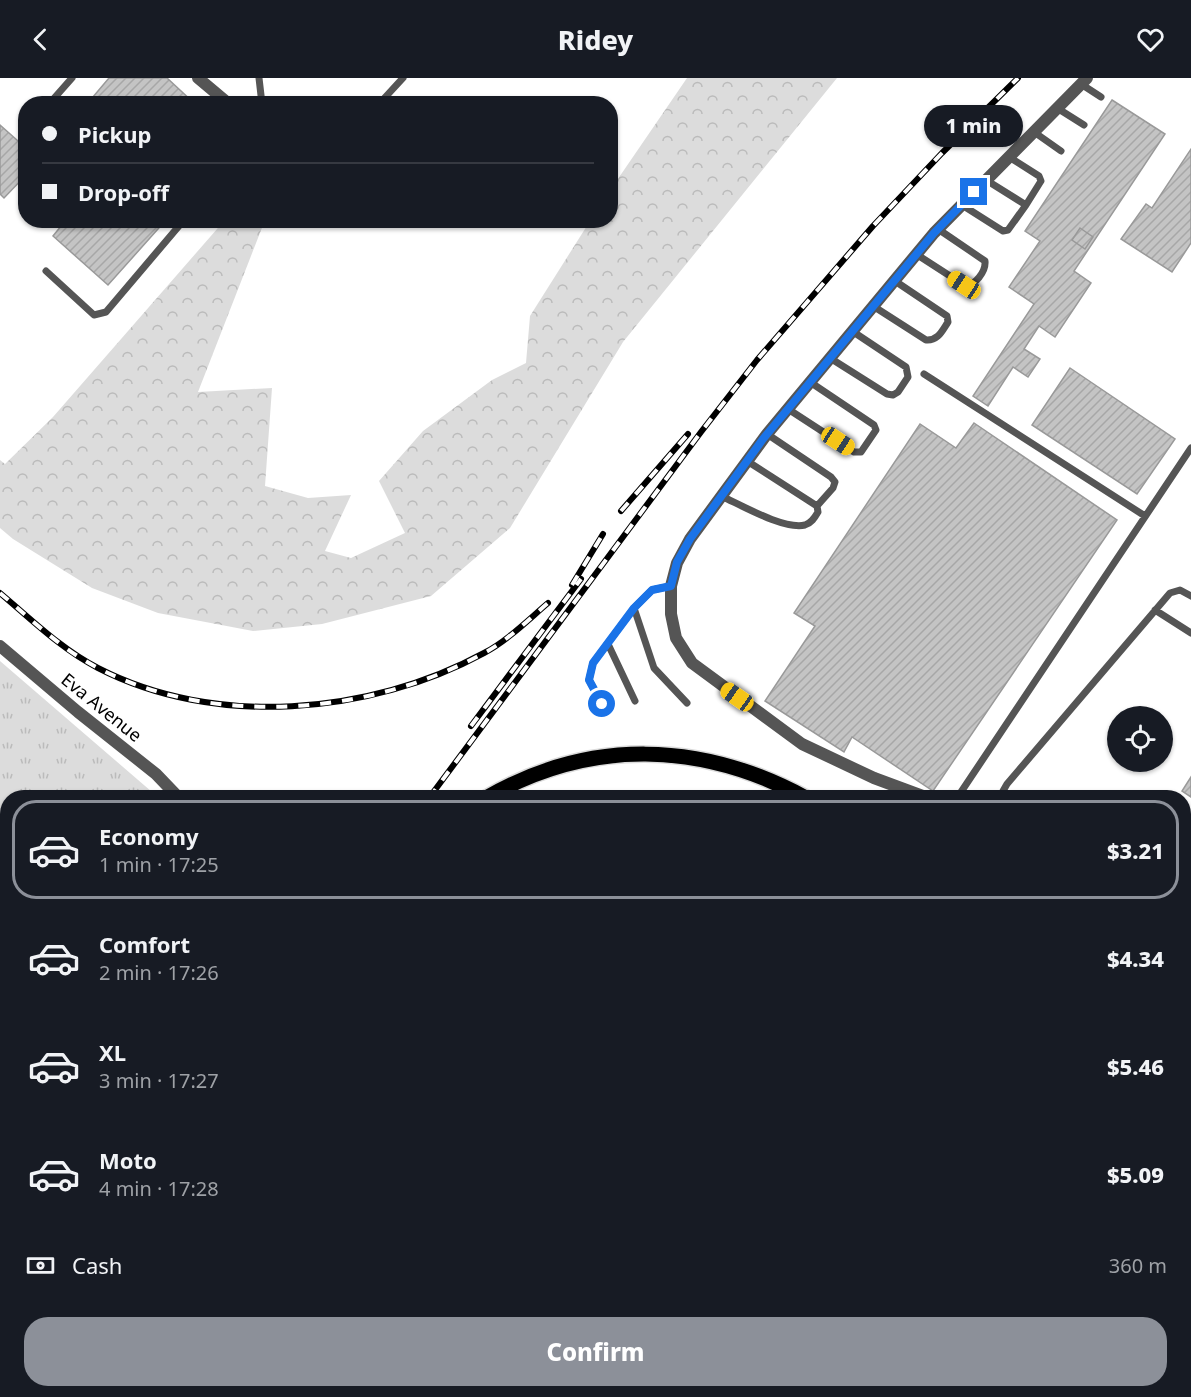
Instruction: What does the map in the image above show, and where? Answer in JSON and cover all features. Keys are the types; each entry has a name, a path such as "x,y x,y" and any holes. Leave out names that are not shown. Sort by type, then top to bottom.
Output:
{"main road":[{"path":"500,790 515,781 553,767 592,758 641,754 694,758 720,764 767,779 790,790"}],"street":[{"path":"198,78 219,96"},
{"path":"906,790 874,778 802,744 692,663 676,638 671,614 671,586 677,562 690,539 767,434 916,254 962,204 1084,81"},
{"name":"Eva Avenue","path":"0,646 156,774 171,790"}],"lane":[{"path":"56,96 72,78"},
{"path":"259,78 261,96"},
{"path":"386,96 403,78"},
{"path":"1084,81 1101,97"},
{"path":"1058,108 1083,125"},
{"path":"1034,132 1061,151"},
{"path":"962,204 1003,231 1008,231 1012,227 1041,181 1039,176 1009,157"},
{"path":"986,180 1026,205"},
{"path":"46,271 94,315 106,312 176,228"},
{"path":"916,254 964,285 974,284 986,266 985,261 981,256 938,229"},
{"path":"873,306 926,340 938,337 948,322 947,316 895,280"},
{"path":"830,358 887,394 893,395 898,392 908,377 906,367 852,331"},
{"path":"924,374 1145,516"},
{"path":"788,409 854,452 861,452 876,430 874,424 810,382"},
{"path":"767,434 835,482 833,488 817,506"},
{"path":"962,790 1191,448"},
{"path":"721,496 791,525 805,525 813,520 818,512 817,506 747,461"},
{"path":"602,704 589,680 593,663 634,608 652,590 671,586"},
{"path":"1004,790 1170,593 1180,590 1191,596"},
{"path":"634,608 654,668 687,703"},
{"path":"1155,610 1191,633"},
{"path":"608,644 635,701"}],"green space":[{"path":"687,78 837,78 623,342 510,528 431,596 322,624 253,631 158,613 92,588 13,539 0,528 0,460 5,464 53,417 218,228 262,228 198,392 272,388 265,486 308,498 351,495 325,551 351,558 405,533 379,481 423,431 492,380 526,363 530,316 586,228 618,228 618,179"},
{"path":"0,661 150,790 0,790"}],"building":[{"path":"109,78 167,78 186,96 94,96"},
{"path":"1112,100 1165,134 1074,271 1091,283 1055,337 1039,326 1024,349 1040,359 1028,377 1013,367 988,406 973,396 1034,304 1009,287 1040,241 1025,231"},
{"path":"0,125 18,141 18,183 4,198 0,194"},
{"path":"1191,149 1191,243 1172,272 1121,239 1146,204 1152,208"},
{"path":"60,228 159,228 108,285 53,236"},
{"path":"1080,228 1093,237 1085,249 1072,240"},
{"path":"1070,368 1175,439 1137,494 1032,425"},
{"path":"974,423 1117,520 932,790 852,737 844,752 765,701 815,626 794,613 920,424 956,448"},
{"path":"1191,777 1191,790 1183,790"}],"railway":[{"path":"435,790 757,360 873,226 942,153 1018,78"},
{"path":"621,511 688,434"},
{"path":"572,585 603,534"},
{"path":"471,726 581,579"},
{"path":"0,593 59,643 98,668 143,687 191,700 241,706 292,706 342,701 392,690 439,674 493,648 548,603"}],"route":[{"path":"602,704 589,680 593,663 634,608 652,590 671,586 677,562 690,539 763,439 934,233 974,192"}]}
